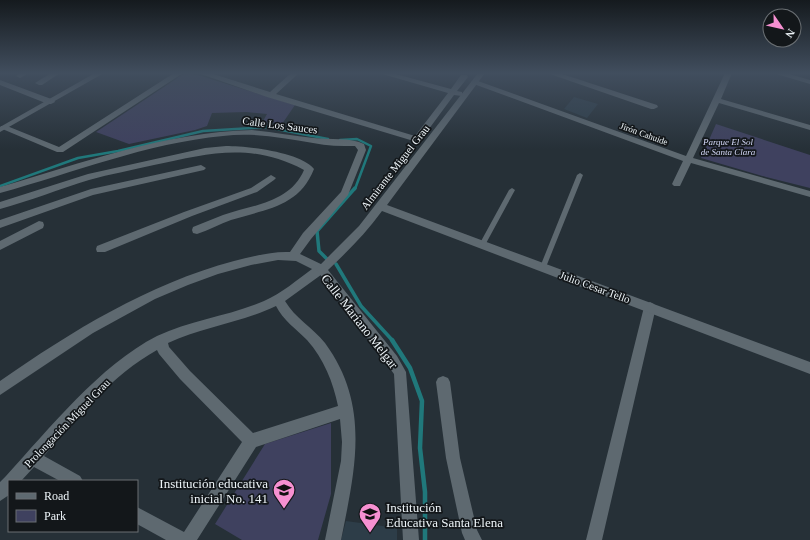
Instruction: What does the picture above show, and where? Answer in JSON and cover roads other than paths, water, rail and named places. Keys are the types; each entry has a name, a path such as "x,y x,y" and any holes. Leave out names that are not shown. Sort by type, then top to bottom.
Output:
{"street":[{"path":"42,98 51,102"},
{"path":"2,129 58,98"},
{"path":"2,129 60,150 141,98"},
{"path":"281,98 417,139 448,98"},
{"name":"Almirante Miguel Grau","path":"278,300 343,250 362,229 464,98"},
{"name":"Jirón Cahuide","path":"517,98 688,160 810,194"},
{"path":"627,98 654,107"},
{"path":"677,184 716,100 810,128"},
{"name":"Calle Los Sauces","path":"0,190 119,155 178,140 223,133 252,132 314,141 357,144 361,146 362,150 345,193 307,236 294,256"},
{"path":"0,206 88,177 205,151 226,148 242,148 268,153 290,159 309,169 308,174 298,188 276,203 258,210 226,218 198,230"},
{"path":"0,224 90,192 201,168"},
{"path":"101,249 188,214 254,190 271,178"},
{"name":"Julio Cesar Tello","path":"380,206 810,368"},
{"path":"0,246 39,225"},
{"path":"0,389 69,340 148,297 194,279 238,264 266,258 294,256 320,269"},
{"name":"Calle Mariano Melgar","path":"320,269 378,340 400,372 411,540"},
{"path":"278,300 282,309 305,330 319,346 332,365 340,384 346,410 350,449 333,540"},
{"name":"Prolongación Miguel Grau","path":"12,480 72,414 112,376 148,348 176,334 262,307 278,300"},
{"path":"594,540 650,307"},
{"path":"160,342 163,350 185,375 251,441"},
{"path":"443,382 455,465 470,534 474,540"},
{"path":"188,540 251,441 346,410"},
{"path":"33,458 73,480"},
{"path":"0,494 8,485"},
{"path":"138,516 182,540"}],"lane":[{"path":"543,267 580,175"},
{"path":"482,245 512,190"}],"waterway":[{"path":"0,186 78,158 118,151 203,131 266,127 328,139"},
{"path":"340,140 357,139 371,146 355,189"},
{"path":"327,259 319,251 317,231 355,188"},
{"path":"336,264 361,306 393,341"},
{"path":"392,340 410,368 422,401 420,448 425,492 425,540"}],"place":[{"name":"Institución educativa inicial No. 141","path":"284,510"},
{"name":"Institución Educativa Santa Elena","path":"370,534"}],"park label":[{"name":"Parque El Sol de Santa Clara","path":"728,148"}]}
